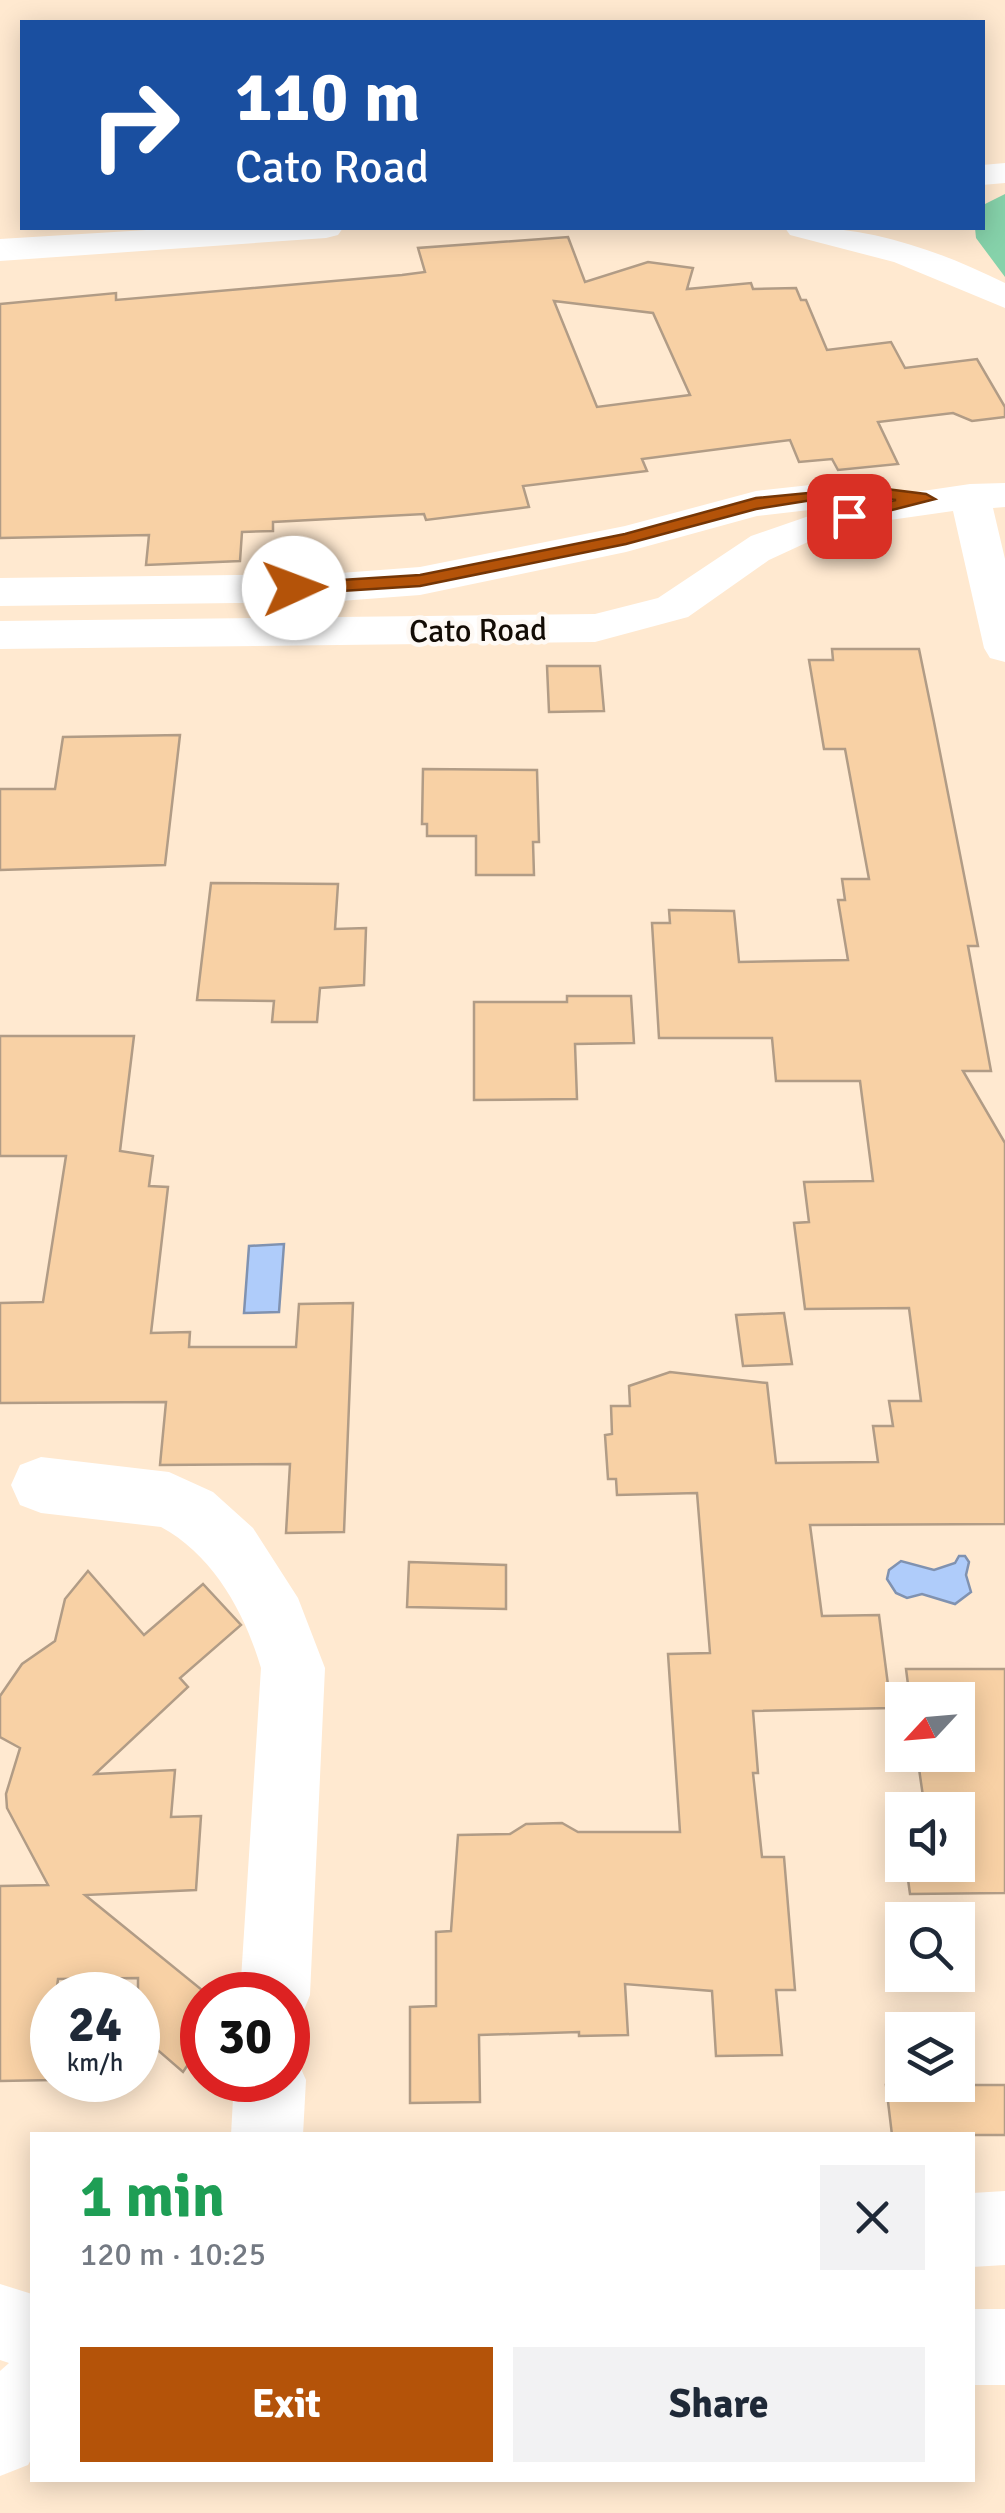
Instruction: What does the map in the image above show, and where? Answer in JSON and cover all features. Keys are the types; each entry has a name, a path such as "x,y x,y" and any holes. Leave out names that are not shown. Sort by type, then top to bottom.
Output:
{"street":[{"path":"0,250 296,230"},
{"path":"813,230 855,238 964,274 1005,297"},
{"path":"952,238 964,274"},
{"name":"Cato Road","path":"0,592 327,588 420,581 626,539 772,501 870,492 926,499 988,496"},
{"path":"988,496 1005,648"},
{"name":"Cato Road","path":"0,635 595,628 651,617 685,602 762,546 802,530 926,499"},
{"path":"41,1485 169,1500 188,1508 212,1528 269,1600 294,1668 276,1972"},
{"path":"267,2132 269,2102"},
{"path":"975,2230 1005,2228"},
{"path":"0,2314 30,2305"},
{"path":"0,2322 30,2331"},
{"path":"975,2347 1005,2347"},
{"path":"0,2437 30,2395"}],"green space":[{"path":"1005,194 1005,277 976,238 975,230 985,230 985,204"}],"water":[{"path":"284,1244 279,1312 244,1313 249,1246"},
{"path":"959,1556 965,1556 969,1562 966,1575 971,1592 955,1604 922,1594 907,1598 896,1593 887,1579 889,1570 901,1561 934,1570 955,1563"}],"building":[{"path":"568,237 585,282 648,262 693,268 687,289 751,283 753,289 796,288 801,300 806,300 827,350 891,342 905,368 977,359 1005,407 1005,417 972,421 953,413 878,422 898,464 838,470 832,459 799,462 790,440 642,459 647,471 523,486 529,507 426,520 424,514 273,522 273,531 242,532 240,561 146,565 149,535 0,538 0,304 116,293 116,300 425,272 418,248","holes":["554,301 653,313 690,395 597,407"]},
{"path":"832,649 919,649 934,722 978,946 968,946 991,1071 963,1071 1005,1143 1005,1524 810,1525 822,1616 879,1615 888,1682 885,1708 753,1711 758,1773 753,1773 762,1857 784,1857 795,1990 776,1990 782,2055 716,2056 712,1991 625,1984 628,2035 479,2035 480,2102 410,2103 410,2007 436,2006 436,1932 451,1931 458,1835 510,1834 526,1824 562,1823 578,1832 680,1832 668,1654 710,1653 697,1493 617,1495 616,1479 608,1479 605,1435 612,1434 611,1406 630,1406 629,1386 670,1372 767,1383 776,1463 878,1462 873,1426 893,1426 889,1401 921,1401 909,1308 805,1309 794,1223 809,1222 804,1182 873,1181 860,1081 776,1081 772,1038 659,1038 652,923 670,923 669,910 734,911 739,962 848,960 838,900 845,900 842,879 869,879 845,749 824,749 809,660 833,660"},
{"path":"547,666 600,666 604,711 549,712"},
{"path":"180,735 165,865 0,870 0,789 55,789 63,737"},
{"path":"423,769 537,770 539,842 533,842 534,875 476,875 476,836 427,836 427,824 422,824"},
{"path":"211,883 338,884 335,929 366,928 364,985 320,988 317,1022 272,1022 274,1001 197,1000"},
{"path":"567,996 631,996 634,1043 575,1044 577,1099 474,1100 474,1002 567,1002"},
{"path":"0,1036 134,1036 120,1151 153,1156 149,1186 168,1187 151,1333 190,1332 189,1347 296,1347 299,1304 353,1303 344,1532 286,1533 290,1464 160,1465 166,1402 0,1403 0,1303 43,1302 66,1156 0,1156"},
{"path":"784,1313 792,1364 743,1366 736,1315"},
{"path":"409,1562 506,1565 506,1609 407,1607"},
{"path":"88,1571 144,1635 203,1584 241,1625 180,1678 188,1687 95,1774 175,1770 171,1817 201,1816 196,1890 85,1895 180,1972 180,2069 160,2052 160,1972 30,1972 30,2080 0,2081 0,1886 48,1885 7,1808 6,1794 20,1748 0,1737 0,1696 22,1664 55,1641 65,1599"},
{"path":"906,1669 1005,1669 1005,1893 910,1894 908,1882 975,1882 975,1792 922,1792 919,1772 975,1772 975,1682 908,1682"},
{"path":"975,2085 1005,2085 1005,2135 892,2132 888,2102 975,2102"}],"route":[{"path":"294,588 420,581 626,539 756,504 806,496 870,492 926,499 849,516"}]}
